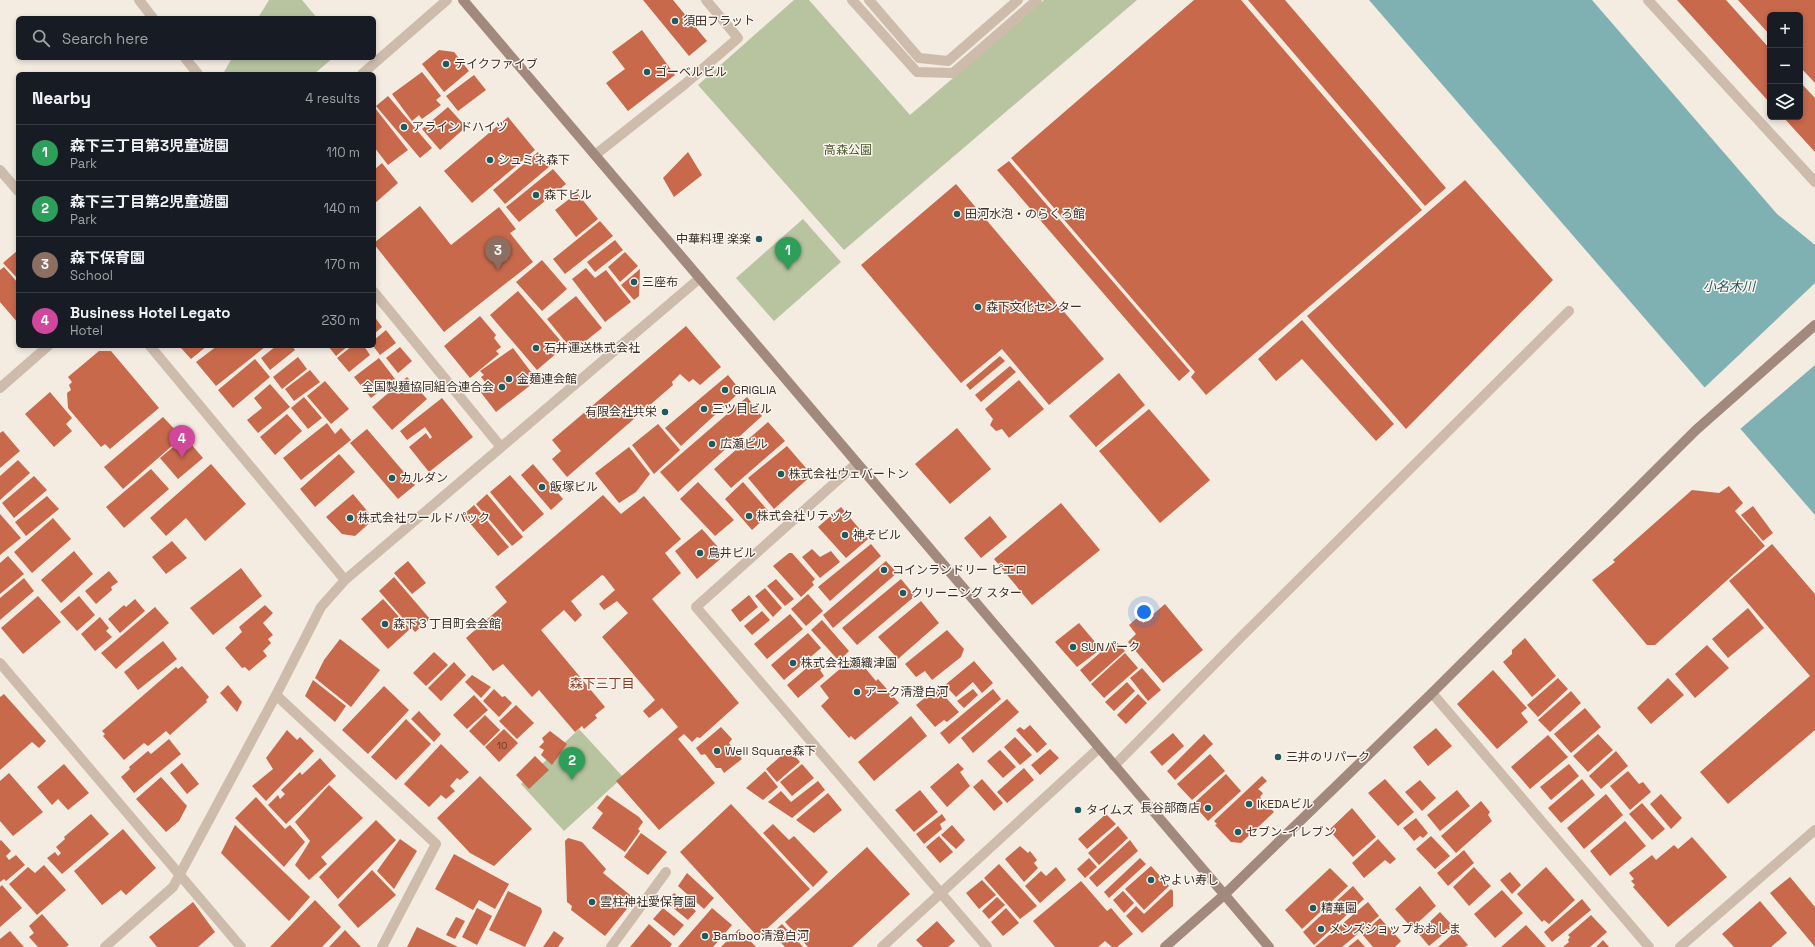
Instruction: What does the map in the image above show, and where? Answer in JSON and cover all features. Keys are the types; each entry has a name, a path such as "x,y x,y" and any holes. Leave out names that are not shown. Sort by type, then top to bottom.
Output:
{"street":[{"path":"139,0 151,16"},
{"path":"364,72 447,0"},
{"path":"463,0 1269,947"},
{"path":"595,155 684,84 738,38 706,0"},
{"path":"852,0 917,72 953,73 1036,0"},
{"path":"869,0 919,58 948,61 1018,0"},
{"path":"1648,0 1815,182"},
{"path":"187,60 196,72"},
{"path":"0,170 16,189"},
{"path":"105,947 173,887 276,695 321,607 344,580 700,278"},
{"path":"376,294 501,447"},
{"path":"1114,766 1249,629 1569,311"},
{"path":"1165,947 1224,895 1432,693 1696,430 1815,325"},
{"path":"0,388 46,348"},
{"path":"152,348 344,580"},
{"path":"857,464 696,607 987,947"},
{"path":"0,663 241,947"},
{"path":"1432,693 1649,947"},
{"path":"276,695 436,844 382,947"},
{"path":"882,947 1099,748"},
{"path":"1680,947 1815,830"},
{"path":"611,947 666,872"}],"green space":[{"path":"269,0 302,0 315,16 259,16"},
{"name":"高森公園","path":"794,0 809,0 910,115 1044,0 1137,0 844,250 698,85"},
{"path":"231,60 331,60 316,72 224,72"},
{"path":"803,219 841,262 774,321 736,278"},
{"path":"579,729 623,777 564,831 521,784"}],"water":[{"name":"小名木川","path":"1369,0 1592,0 1777,214 1815,245 1815,515"}],"pier":[{"path":"1815,283 1815,365 1739,430 1703,389"}],"building":[{"name":"須田フラット","path":"643,0 673,0 707,41 689,56"},
{"path":"1194,0 1241,0 1422,210 1206,395 1191,377 1195,372 1011,158"},
{"path":"1248,0 1285,0 1446,188 1425,206"},
{"path":"1677,0 1726,0 1767,46 1767,100"},
{"path":"1738,0 1815,0 1815,83 1803,70 1803,12 1767,12 1767,32"},
{"name":"ゴーベルビル","path":"642,30 675,75 628,111 606,83 625,69 612,52"},
{"path":"439,50 454,52 469,71 444,92 422,64"},
{"path":"422,72 441,96 436,100 441,105 422,119 419,115 412,121 392,94"},
{"path":"474,75 486,90 458,111 446,96"},
{"path":"1803,85 1815,98 1815,152 1786,120 1803,120"},
{"name":"アラインドハイツ","path":"388,96 432,148 420,158 376,106"},
{"path":"448,107 466,127 440,150 422,129"},
{"path":"376,109 408,150 388,165 376,150"},
{"name":"シュミネ森下","path":"508,117 535,150 472,203 444,171"},
{"path":"538,152 550,166 505,204 493,190"},
{"path":"688,152 702,175 674,197 663,178"},
{"path":"1009,161 1190,371 1179,381 997,170"},
{"path":"382,163 398,183 376,202 376,168"},
{"name":"森下ビル","path":"553,169 566,184 519,222 506,207"},
{"path":"1465,180 1553,280 1406,429 1307,316"},
{"name":"森下文化センター","path":"956,184 1104,359 1049,405 1002,349 961,383 861,265"},
{"path":"577,193 598,219 576,237 555,210"},
{"path":"420,206 451,245 499,207 516,229 510,233 533,262 444,332 376,247 376,241"},
{"path":"600,221 613,236 565,274 553,259"},
{"path":"615,240 623,250 595,272 587,262"},
{"path":"16,252 16,277 3,263"},
{"path":"625,252 638,266 620,282 608,267"},
{"path":"542,260 567,289 542,311 516,282"},
{"path":"4,267 16,281 16,321 0,302 0,270"},
{"path":"586,268 595,278 606,270 631,302 605,322 572,279"},
{"path":"640,269 639,296 634,300 621,285"},
{"path":"518,291 565,346 537,370 490,315"},
{"path":"576,296 602,328 573,351 547,319"},
{"path":"480,316 496,335 494,338 501,347 496,351 499,354 470,378 444,346"},
{"path":"376,319 382,327 376,332"},
{"path":"1302,320 1394,424 1376,441 1302,359 1276,381 1258,359"},
{"path":"686,326 721,367 700,385 693,379 689,382 680,374 672,382 673,385 567,477 552,459 561,451 552,440"},
{"path":"386,330 396,343 380,355 375,348 376,348 376,338"},
{"path":"400,347 412,361 398,373 386,358"},
{"path":"181,348 205,348 191,359"},
{"path":"214,348 264,348 216,386 196,362"},
{"path":"274,348 294,348 295,350 270,370 261,358"},
{"path":"330,348 346,348 336,356"},
{"path":"350,348 365,348 370,355 349,372 337,358"},
{"name":"金麺連会館","path":"513,348 537,380 496,412 479,390 487,384 481,377 484,375 480,371"},
{"path":"99,351 111,351 159,408 110,449 105,444 101,447 68,408 67,393 71,390 69,385 72,382 68,377"},
{"path":"1000,356 1005,361 970,390 966,385"},
{"path":"298,357 307,369 282,389 273,377"},
{"path":"379,358 395,379 371,398 354,377"},
{"path":"255,359 270,377 233,408 218,390"},
{"path":"1010,366 1016,372 981,402 975,395"},
{"path":"310,370 320,382 294,401 285,389"},
{"path":"1119,373 1145,405 1096,447 1069,416"},
{"name":"三ツ目ビル","path":"728,375 741,391 681,446 665,428"},
{"path":"407,377 427,399 392,430 372,407"},
{"path":"1019,380 1044,409 1009,438 1002,429 996,431 990,425 993,419 985,409"},
{"path":"325,381 349,409 331,424 307,396"},
{"path":"270,384 290,407 258,433 247,420 262,408 254,398"},
{"path":"50,392 72,418 66,424 72,431 54,447 25,414"},
{"path":"304,397 322,418 308,429 291,408"},
{"name":"広瀬ビル","path":"747,397 762,416 678,492 660,472"},
{"path":"442,398 473,437 429,472 409,447 426,433 430,439 432,437 425,427 407,440 400,431"},
{"path":"1149,409 1210,480 1160,523 1099,451"},
{"path":"287,414 302,431 275,455 260,437"},
{"path":"163,417 182,437 123,489 104,467"},
{"path":"768,422 785,441 731,488 714,469"},
{"path":"327,423 335,434 341,428 351,440 301,480 283,458"},
{"path":"658,424 680,450 654,474 632,445"},
{"path":"957,428 991,469 950,504 915,464"},
{"path":"367,429 415,485 398,499 350,443"},
{"path":"3,431 20,451 0,468 0,433"},
{"path":"185,437 203,458 178,479 160,458"},
{"path":"787,446 812,475 774,509 748,478"},
{"path":"629,447 650,474 636,492 619,503 595,473"},
{"path":"339,454 355,472 315,507 300,489"},
{"path":"18,460 30,473 0,500 0,476"},
{"path":"211,464 246,504 205,541 186,518 166,536 150,518"},
{"name":"飯塚ビル","path":"533,464 563,499 551,510 521,475"},
{"path":"151,469 169,489 124,528 106,507"},
{"path":"510,475 544,514 523,532 490,492"},
{"path":"34,476 47,490 14,518 2,503"},
{"path":"698,482 734,520 715,536 680,499"},
{"path":"743,482 770,513 752,530 725,499"},
{"path":"1729,486 1743,503 1735,511 1765,546 1655,645 1647,645 1592,580 1615,562 1613,560 1692,490 1719,493"},
{"path":"353,494 374,519 355,536 342,534 326,517"},
{"path":"487,494 523,537 512,546 476,504"},
{"path":"603,495 621,514 644,496 681,539 665,553 681,573 652,599 739,703 700,738 697,737 692,742 684,734 678,739 715,783 659,830 616,781 678,727 662,708 649,718 643,711 655,700 602,637 628,613 617,601 604,610 599,604 615,590 604,576 602,575 571,601 582,615 575,622 564,610 541,630 605,707 595,715 597,718 584,729 582,726 575,732 539,690 532,697 503,664 493,671 466,638 507,602 495,587"},
{"path":"47,496 59,509 26,536 15,522"},
{"path":"1061,503 1100,550 1032,605 994,559"},
{"path":"474,505 509,547 498,556 463,515"},
{"path":"1753,506 1773,533 1763,541 1741,515"},
{"name":"神そビル","path":"841,507 868,539 846,558 818,527"},
{"path":"0,514 21,538 0,555"},
{"path":"990,516 1007,537 981,558 964,538"},
{"path":"53,518 71,539 32,573 14,552"},
{"name":"鳥井ビル","path":"702,529 725,555 697,579 675,551"},
{"path":"172,541 187,558 166,574 152,557"},
{"path":"871,544 881,556 830,601 818,587"},
{"path":"1772,544 1815,594 1815,730 1728,804 1700,772 1810,676 1729,581"},
{"path":"812,549 820,557 831,551 840,562 820,578 802,557"},
{"path":"74,551 93,574 61,603 41,580"},
{"path":"789,553 792,553 815,579 812,582 814,585 801,597 773,566"},
{"path":"8,556 24,574 0,594 0,563"},
{"path":"408,561 426,583 412,594 394,573"},
{"path":"886,561 897,573 833,628 823,615"},
{"path":"241,568 262,596 213,635 190,608"},
{"path":"109,571 118,582 111,587 112,590 96,604 85,591"},
{"path":"394,577 430,619 415,632 379,591"},
{"path":"24,578 34,591 0,620 0,598"},
{"path":"776,579 794,599 785,606 767,586"},
{"path":"901,579 915,596 857,645 842,628"},
{"path":"765,588 782,608 773,617 755,596"},
{"path":"808,594 823,611 806,626 791,609"},
{"path":"749,595 758,607 740,622 731,610"},
{"path":"38,596 61,622 23,654 1,628"},
{"path":"79,596 95,615 77,631 60,612"},
{"path":"135,599 145,611 120,633 108,619 124,605 126,607"},
{"name":"森下３丁目町会会館","path":"383,599 410,629 388,649 361,619"},
{"path":"921,601 939,623 898,659 878,637"},
{"path":"1165,604 1203,650 1163,683 1128,642 1136,634 1129,625 1139,616 1143,623"},
{"path":"265,605 273,613 263,623 273,635 268,639 271,643 263,651 267,656 249,671 245,667 242,668 225,648 242,632 239,627"},
{"path":"155,607 169,623 116,669 101,653"},
{"path":"1748,608 1764,628 1728,658 1712,639"},
{"path":"762,611 770,620 752,635 744,626"},
{"path":"790,614 803,629 767,659 754,644"},
{"path":"100,617 109,628 106,631 112,637 95,651 81,634"},
{"path":"822,620 849,651 839,661 811,630"},
{"path":"1079,623 1101,649 1077,667 1055,642"},
{"path":"947,630 964,649 961,657 932,680 925,671 916,677 905,664"},
{"path":"808,633 821,648 784,680 771,665"},
{"path":"1525,638 1556,676 1532,697 1503,662 1512,654 1512,650"},
{"path":"340,639 380,670 351,707 315,678 324,660"},
{"path":"1115,640 1125,651 1090,682 1080,670"},
{"path":"163,641 177,659 138,690 124,672"},
{"path":"1707,645 1729,668 1695,698 1675,674"},
{"path":"434,652 448,665 426,686 413,673"},
{"path":"1125,653 1138,668 1104,698 1091,684"},
{"name":"アーク清澄白河","path":"855,656 876,681 878,679 899,703 855,740 851,736 849,738 821,706 829,698 820,686"},
{"path":"817,659 824,667 820,670 824,676 798,698 787,685"},
{"path":"974,661 993,683 982,693 973,682 956,697 945,685"},
{"path":"454,662 466,675 441,701 428,688"},
{"path":"182,666 209,697 206,700 207,702 170,735 166,731 148,746 144,743 124,760 103,736 105,734 102,731 176,667 178,669"},
{"path":"1142,668 1161,690 1148,701 1130,678"},
{"path":"1493,670 1527,708 1521,713 1528,722 1497,749 1457,704"},
{"path":"472,675 491,687 481,698 465,682"},
{"path":"1558,678 1568,689 1538,717 1527,705"},
{"path":"1668,678 1684,695 1651,724 1637,708"},
{"path":"313,680 346,706 335,722 305,696"},
{"path":"1127,682 1135,691 1114,711 1105,702"},
{"path":"228,685 242,702 237,712 220,693"},
{"path":"384,686 409,710 368,754 342,730"},
{"path":"937,688 959,712 947,722 944,720 935,727 916,705"},
{"path":"494,689 502,697 505,696 512,703 499,717 483,701"},
{"path":"973,689 978,695 964,708 957,701"},
{"path":"993,689 1001,699 949,744 940,733"},
{"path":"1571,691 1581,703 1550,732 1538,720"},
{"path":"4,694 46,741 39,748 32,742 0,770 0,697"},
{"path":"1138,694 1147,703 1126,724 1117,715"},
{"path":"474,695 488,710 467,729 453,715"},
{"path":"1007,699 1019,712 973,753 961,738"},
{"path":"516,705 534,723 517,739 499,721"},
{"path":"1585,708 1601,727 1571,753 1554,734"},
{"path":"419,711 441,734 434,742 411,719"},
{"path":"485,715 500,730 484,746 469,731"},
{"path":"911,716 927,736 874,781 858,762"},
{"path":"406,719 431,744 396,780 371,757"},
{"path":"1030,725 1047,744 1037,753 1016,730 1020,727 1024,730"},
{"name":"Well Square森下","path":"721,727 732,739 729,743 742,759 724,773 721,768 716,768 705,754 701,755 696,748"},
{"path":"1436,728 1452,746 1428,766 1413,747"},
{"path":"504,729 518,743 499,762 485,747"},
{"path":"287,730 297,740 300,737 314,751 266,801 252,786 273,769 266,758"},
{"path":"550,731 567,744 552,765 541,755 544,750 539,747 544,742 542,738"},
{"path":"1173,733 1184,746 1162,766 1150,752"},
{"path":"1204,734 1213,744 1175,780 1167,771"},
{"path":"1598,734 1613,750 1588,772 1573,756"},
{"path":"1548,735 1568,757 1530,789 1511,767"},
{"path":"1015,737 1032,755 1020,765 1004,747"},
{"path":"169,739 181,754 134,793 121,777 130,769 129,767 148,751 151,754"},
{"path":"441,744 469,772 460,780 457,778 450,786 455,791 446,799 441,795 429,807 404,784"},
{"path":"789,749 800,762 777,782 766,769"},
{"path":"1050,749 1059,758 1040,775 1031,765"},
{"path":"1000,750 1016,767 1003,778 987,761"},
{"path":"1616,751 1628,766 1601,789 1589,776"},
{"path":"1210,754 1225,771 1192,800 1177,784"},
{"path":"535,756 549,770 529,789 516,775"},
{"path":"320,758 336,776 286,824 268,805 278,795 280,799 285,794 281,790 300,772 302,775"},
{"path":"182,763 199,784 187,794 170,773"},
{"path":"958,763 964,769 960,772 970,786 947,807 930,787"},
{"path":"64,764 89,793 68,810 58,799 52,805 37,787"},
{"path":"802,764 814,778 792,796 780,782"},
{"path":"1569,764 1579,776 1551,800 1540,787"},
{"path":"1024,768 1034,780 1007,803 997,792"},
{"path":"765,771 778,787 763,800 746,788"},
{"path":"1628,771 1639,784 1643,782 1651,792 1630,810 1610,786"},
{"path":"9,773 43,812 13,836 0,821 0,781"},
{"path":"1226,774 1241,791 1208,821 1193,804"},
{"path":"480,776 532,829 494,866 470,853 437,818"},
{"name":"IKEDAビル","path":"1262,776 1267,781 1258,789 1263,793 1260,797 1274,812 1241,843 1231,842 1215,825 1217,824 1214,821"},
{"path":"161,777 187,806 179,821 166,832 136,799"},
{"path":"982,779 1003,803 994,811 973,787"},
{"path":"1385,779 1414,812 1398,826 1368,793"},
{"path":"1582,779 1595,795 1561,823 1548,808"},
{"path":"1420,780 1436,798 1422,811 1405,792"},
{"path":"818,781 825,790 792,818 768,802 781,791 791,802"},
{"path":"329,785 363,818 321,857 327,864 309,880 295,865 310,841 295,822"},
{"path":"920,790 938,812 914,832 895,810"},
{"path":"1457,790 1470,806 1440,831 1427,815"},
{"path":"828,793 842,810 814,833 796,820"},
{"path":"1606,794 1623,815 1584,849 1567,828"},
{"path":"1661,794 1682,818 1671,829 1650,804"},
{"path":"607,795 639,817 643,822 638,829 640,831 625,852 592,828 603,813 597,808"},
{"path":"256,797 285,829 290,825 305,842 284,867 235,818"},
{"path":"1481,801 1490,812 1488,815 1492,821 1456,853 1441,836"},
{"path":"1642,803 1665,829 1652,840 1629,814"},
{"path":"731,804 810,889 758,937 680,852"},
{"path":"1352,808 1376,837 1353,857 1329,830"},
{"path":"91,814 109,834 62,874 47,858 55,852 58,856 61,853 56,847 65,839 64,837"},
{"path":"942,814 946,820 940,824 942,829 924,844 916,834"},
{"path":"1106,814 1116,824 1087,849 1078,839"},
{"path":"1416,818 1428,833 1423,838 1420,836 1414,841 1403,828"},
{"path":"376,820 396,840 338,899 319,877"},
{"path":"1625,821 1646,846 1610,876 1590,851"},
{"path":"773,824 789,840 794,836 828,872 813,887 763,833"},
{"path":"235,825 310,897 289,921 221,853"},
{"path":"952,825 965,840 956,849 941,835"},
{"path":"1118,826 1128,838 1099,865 1088,853"},
{"path":"123,829 156,868 126,895 121,890 102,905 74,871"},
{"path":"641,833 667,852 648,875 624,857"},
{"path":"939,836 953,852 940,863 926,847"},
{"path":"1431,836 1450,856 1435,869 1416,849"},
{"path":"1692,837 1727,877 1668,927 1633,887 1635,885 1631,881 1634,879 1629,873 1652,855 1656,860 1674,845 1678,849"},
{"path":"568,838 582,842 606,869 603,873 635,899 605,936 571,910 572,906 567,902 565,841"},
{"path":"400,839 417,851 394,889 377,871"},
{"path":"1378,839 1396,859 1390,864 1385,860 1364,878 1352,863"},
{"path":"1,840 11,851 6,856 9,860 16,855 25,865 6,881 4,879 0,882 0,841"},
{"path":"1130,840 1138,851 1097,887 1089,878"},
{"path":"1020,846 1028,853 1030,851 1037,860 1034,863 1038,868 1024,882 1005,859"},
{"path":"867,847 910,894 852,947 808,947 785,922"},
{"path":"1464,850 1474,863 1448,886 1437,873"},
{"path":"454,854 509,884 495,909 479,900 473,910 435,889"},
{"path":"1089,858 1097,867 1085,878 1077,869"},
{"path":"1140,858 1146,864 1109,898 1104,892"},
{"path":"999,864 1037,906 1020,919 984,878"},
{"path":"44,865 66,890 37,915 9,884 28,867 35,873"},
{"path":"1151,866 1169,886 1144,910 1125,889"},
{"path":"1056,867 1066,880 1040,903 1025,886 1041,871 1046,876"},
{"path":"1474,867 1491,886 1469,906 1453,887"},
{"path":"1546,867 1575,900 1549,924 1544,920 1542,922 1517,894"},
{"path":"1330,868 1348,886 1302,929 1285,910"},
{"path":"372,870 396,895 358,928 338,905"},
{"path":"1510,872 1521,885 1512,894 1500,880"},
{"path":"687,873 714,898 704,909 678,886"},
{"path":"1790,877 1815,907 1815,947 1770,893"},
{"path":"982,880 996,895 979,909 966,893"},
{"path":"1081,881 1107,911 1111,908 1133,934 1117,947 1112,947 1105,941 1098,947 1055,947 1033,921"},
{"path":"2,885 22,908 0,927 0,887"},
{"path":"1353,886 1364,899 1314,945 1303,932"},
{"path":"1420,886 1436,906 1412,928 1395,909"},
{"path":"1171,889 1173,891 1173,906 1142,933 1126,916 1136,906 1144,914"},
{"path":"1502,890 1523,913 1495,938 1474,914"},
{"path":"508,891 541,908 542,912 525,947 489,930"},
{"path":"1123,891 1134,903 1124,913 1113,900"},
{"path":"674,893 696,911 688,920 666,902"},
{"path":"997,897 1005,905 989,919 982,911"},
{"path":"1582,899 1591,910 1552,942 1544,932"},
{"path":"315,900 341,927 322,947 270,947"},
{"path":"1760,901 1787,933 1771,947 1734,947 1722,934"},
{"path":"193,902 215,932 198,947 157,947 149,937"},
{"path":"1368,902 1379,916 1342,947 1315,947"},
{"path":"477,908 492,916 477,945 462,937"},
{"path":"663,908 684,925 674,936 653,919"},
{"name":"Bamboo清澄白河","path":"712,908 732,925 713,947 678,947"},
{"path":"1006,908 1019,923 1003,936 991,922"},
{"path":"1440,912 1451,924 1449,926 1451,928 1429,946 1418,933"},
{"path":"42,914 69,945 66,947 38,947 29,937 34,933 29,926"},
{"path":"1591,915 1607,932 1590,947 1563,947 1569,942 1568,940 1570,937 1568,935"},
{"path":"456,917 465,921 455,939 446,935"},
{"path":"1380,918 1401,941 1395,947 1373,947 1362,934"},
{"path":"937,921 955,941 948,947 923,947 916,940"},
{"path":"649,924 672,944 670,947 630,947"},
{"path":"782,924 803,947 785,947 772,933"},
{"path":"1526,925 1546,947 1501,947"},
{"path":"417,927 458,947 407,947"},
{"path":"739,929 756,947 721,947"},
{"path":"345,930 361,947 329,947"},
{"path":"10,931 24,947 0,947 0,939"},
{"path":"554,931 564,938 558,947 543,947"},
{"path":"1456,931 1468,945 1465,947 1438,947"},
{"path":"1358,939 1365,947 1348,947"},
{"path":"1603,940 1609,947 1596,947"}],"place":[{"name":"須田フラット","path":"675,21"},
{"name":"テイクファイブ","path":"446,64"},
{"name":"ゴーベルビル","path":"647,72"},
{"name":"アラインドハイツ","path":"404,127"},
{"name":"シュミネ森下","path":"490,160"},
{"name":"森下ビル","path":"536,195"},
{"name":"田河水泡・のらくろ館","path":"957,214"},
{"name":"中華料理 楽楽","path":"759,239"},
{"name":"森下保育園","path":"498,270"},
{"name":"森下三丁目第3児童遊園","path":"788,270"},
{"name":"三座布","path":"634,282"},
{"name":"森下文化センター","path":"978,307"},
{"name":"石井運送株式会社","path":"536,348"},
{"name":"金麺連会館","path":"509,379"},
{"name":"全国製麺協同組合連合会","path":"502,387"},
{"name":"GRIGLIA","path":"725,390"},
{"name":"三ツ目ビル","path":"704,409"},
{"name":"有限会社共栄","path":"665,412"},
{"name":"広瀬ビル","path":"712,444"},
{"name":"Business Hotel Legato","path":"182,458"},
{"name":"株式会社ウェバートン","path":"781,474"},
{"name":"カルダン","path":"392,478"},
{"name":"飯塚ビル","path":"542,487"},
{"name":"株式会社リテック","path":"749,516"},
{"name":"株式会社ワールドパック","path":"350,518"},
{"name":"神そビル","path":"845,535"},
{"name":"鳥井ビル","path":"700,553"},
{"name":"コインランドリー ピエロ","path":"884,570"},
{"name":"クリーニング スター","path":"903,593"},
{"name":"森下３丁目町会会館","path":"385,624"},
{"name":"SUNパーク","path":"1073,647"},
{"name":"株式会社瀬織津園","path":"793,663"},
{"name":"アーク清澄白河","path":"857,692"},
{"name":"Well Square森下","path":"717,751"},
{"name":"三井のリパーク","path":"1278,757"},
{"name":"森下三丁目第2児童遊園","path":"572,780"},
{"name":"IKEDAビル","path":"1249,804"},
{"name":"長谷部商店","path":"1208,808"},
{"name":"タイムズ","path":"1078,810"},
{"name":"セブン-イレブン","path":"1238,832"},
{"name":"やよい寿し","path":"1151,880"},
{"name":"雲柱神社愛保育園","path":"592,902"},
{"name":"精華園","path":"1313,908"},
{"name":"メンズショップおおしま","path":"1321,929"},
{"name":"Bamboo清澄白河","path":"705,936"}],"district":[{"name":"森下三丁目","path":"602,683"}]}
